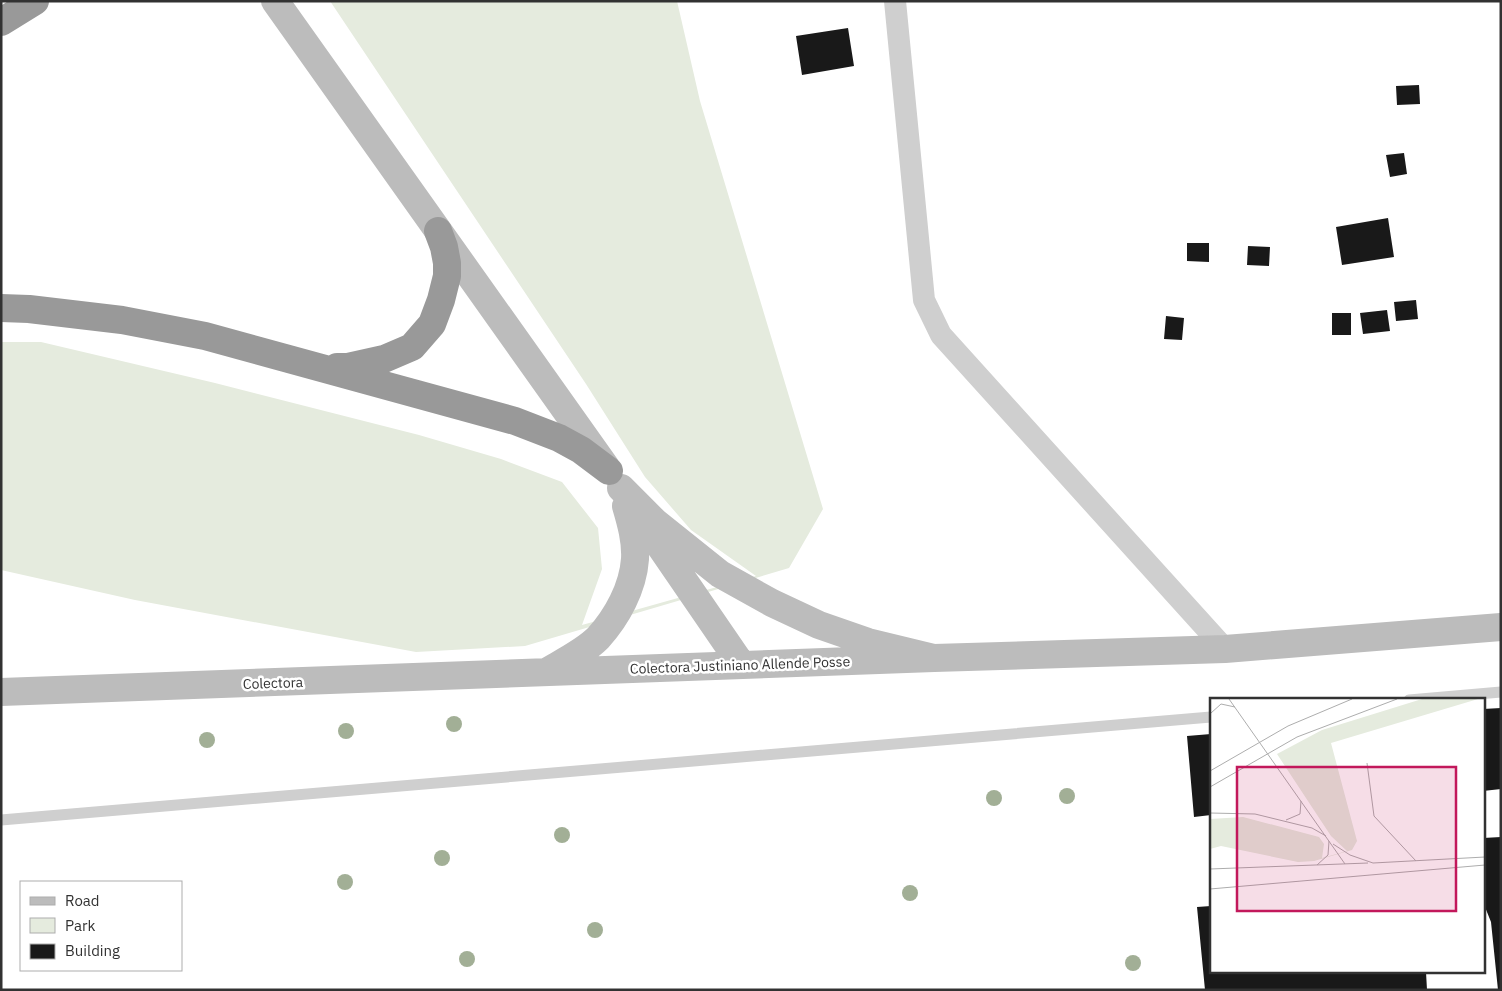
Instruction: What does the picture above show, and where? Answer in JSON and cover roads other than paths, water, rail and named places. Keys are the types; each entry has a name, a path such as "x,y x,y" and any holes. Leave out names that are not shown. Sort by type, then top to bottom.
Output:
{"highway":[{"path":"1,22 35,1"},
{"path":"308,365 348,367 384,360 412,347 432,324 447,276 444,247 438,231"},
{"path":"1,308 29,309 122,320 205,336 515,421 560,438 581,450 615,480"}],"main road":[{"path":"274,1 615,480 740,664"},
{"path":"615,480 655,522 720,574 772,603 819,625 868,642 934,658"},
{"path":"545,673 575,655 597,638 612,620 623,602 631,580 635,559 633,533 615,480"},
{"name":"Colectora Justiniano Allende Posse","path":"545,673 740,664 1225,649 1501,627"},
{"name":"Colectora","path":"1,692 545,673"}],"street":[{"path":"895,1 924,300 940,335 1225,649"}],"lane":[{"path":"1432,698 1501,692"},
{"path":"1,820 1210,717"}]}
